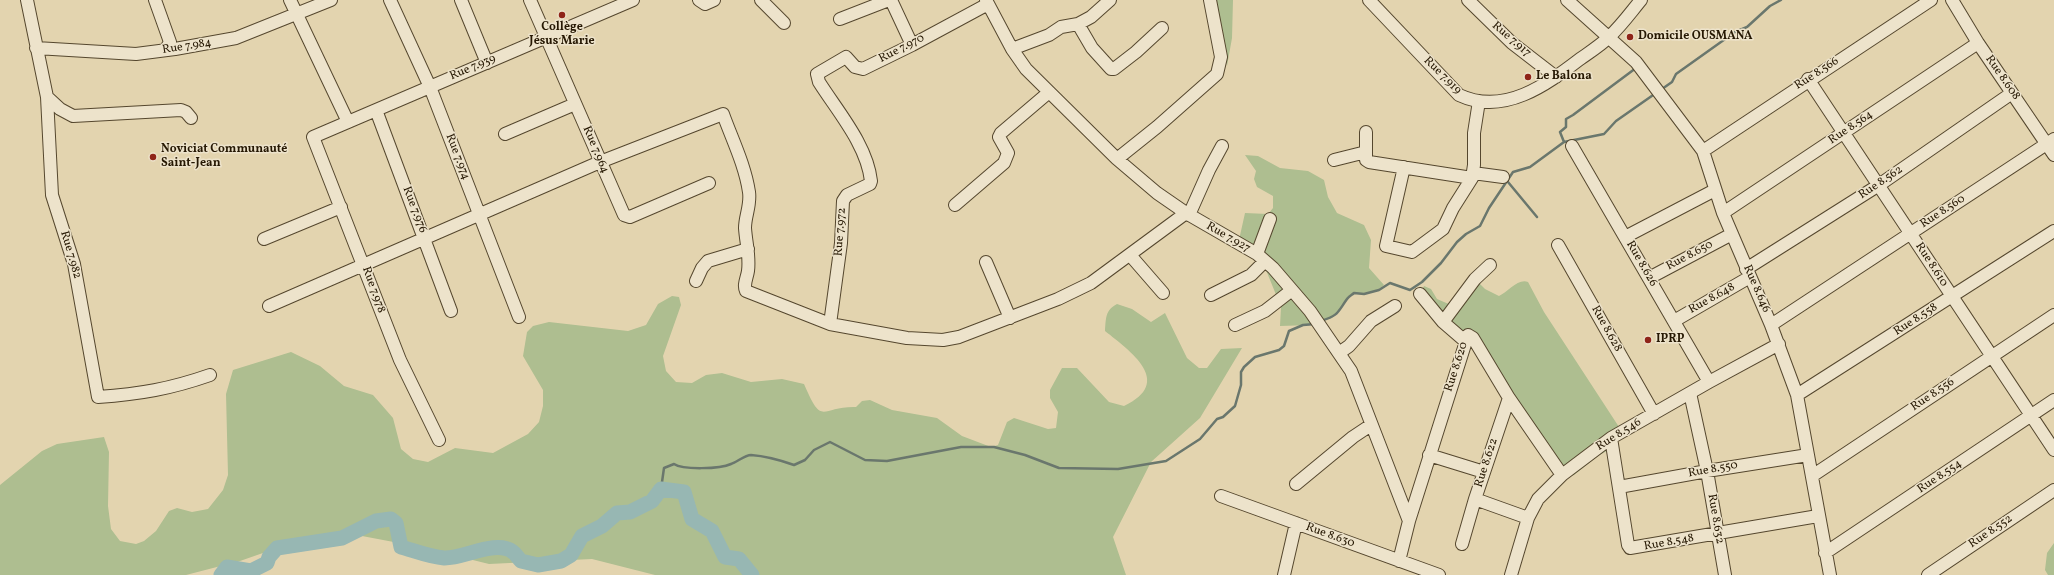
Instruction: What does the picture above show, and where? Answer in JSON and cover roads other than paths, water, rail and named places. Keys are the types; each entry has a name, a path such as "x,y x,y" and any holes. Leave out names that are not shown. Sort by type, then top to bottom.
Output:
{"street":[{"name":"Rue 7.982","path":"27,0 47,97 52,194 74,264 98,397 139,394 161,390 210,375"},
{"path":"155,0 170,42 166,49"},
{"path":"290,0 348,122"},
{"name":"Rue 7.984","path":"36,48 149,54 166,49 236,38 331,0"},
{"name":"Rue 7.974","path":"390,0 430,87 519,317"},
{"path":"461,0 487,63"},
{"name":"Rue 7.964","path":"530,0 624,215 630,217 709,183"},
{"name":"Rue 7.939","path":"313,137 633,0"},
{"path":"699,0 705,4 714,0"},
{"path":"761,0 784,23"},
{"path":"840,19 890,0 912,45"},
{"path":"1012,49 1049,35 1061,26 1078,24 1091,17 1110,0"},
{"path":"1117,159 1157,127 1217,74 1221,57 1210,0"},
{"name":"Rue 7.919","path":"1369,0 1459,95 1472,101 1495,101 1515,98 1540,88 1609,37 1641,0"},
{"name":"Rue 7.917","path":"1468,0 1512,43 1556,77"},
{"name":"Rue 8.646","path":"1568,0 1636,62 1665,98 1703,151 1714,190 1779,344 1798,395 1818,516 1830,575"},
{"name":"Rue 8.566","path":"1703,151 1808,79 1931,0"},
{"name":"Rue 8.608","path":"1952,0 1978,43 2012,93 2050,141 2054,155"},
{"name":"Rue 7.970","path":"817,74 846,57 855,66 863,69 912,45 987,2"},
{"name":"Rue 7.927","path":"987,2 1012,49 1026,69 1048,93 1087,128 1117,159 1157,193 1188,214 1261,258 1310,311 1324,329 1351,372 1409,521"},
{"path":"1078,24 1092,48 1111,69 1114,69 1136,52 1162,28"},
{"name":"Rue 8.564","path":"1723,213 1978,43"},
{"name":"Rue 7.972","path":"817,74 819,82 853,133 863,155 871,181 870,184 847,195 843,201 841,243 830,324"},
{"name":"Rue 8.610","path":"1808,79 1879,185 1951,297 2054,450"},
{"path":"955,205 1004,163 1008,153 999,137 1001,132 1048,93"},
{"name":"Rue 8.562","path":"1748,273 2012,93"},
{"path":"47,97 60,109 73,116 181,110 186,112 191,118"},
{"path":"1404,167 1386,246 1412,252 1443,230 1453,208 1472,176 1474,133 1479,101"},
{"path":"506,134 575,104"},
{"name":"Rue 7.976","path":"376,110 452,311"},
{"path":"269,306 600,162 723,114 744,170 749,192 750,202 745,228 748,249 748,271 744,288 746,291 830,324 893,336 944,340 959,337 1010,318 1058,299 1092,283 1188,214 1222,146"},
{"path":"1366,132 1366,160 1369,162 1472,176 1503,177"},
{"name":"Rue 7.978","path":"313,137 342,207 400,360 439,440"},
{"name":"Rue 8.560","path":"1771,325 2050,141"},
{"name":"Rue 8.626","path":"1572,146 1709,382"},
{"path":"1334,160 1366,152"},
{"path":"1626,237 1714,190"},
{"path":"264,240 342,207"},
{"path":"1211,295 1251,275 1261,258 1270,219"},
{"name":"Rue 8.558","path":"1798,395 2054,231"},
{"name":"Rue 8.650","path":"1649,278 1732,234"},
{"name":"Rue 8.628","path":"1558,245 1654,414"},
{"path":"696,280 702,268 708,261 748,249"},
{"path":"1130,255 1163,292"},
{"path":"986,262 1010,318"},
{"path":"1443,322 1475,279 1490,265"},
{"name":"Rue 8.648","path":"1674,321 1748,273"},
{"path":"1235,325 1265,311 1292,290"},
{"path":"1420,294 1443,322 1465,341"},
{"path":"1339,353 1349,346 1371,321 1395,306"},
{"name":"Rue 8.556","path":"1812,476 2054,315"},
{"name":"Rue 8.620","path":"1399,561 1409,521 1429,455 1468,335 1473,338 1510,398 1562,475"},
{"name":"Rue 8.546","path":"1511,575 1528,518 1538,499 1562,475 1611,438 1779,344"},
{"name":"Rue 8.632","path":"1690,393 1707,471 1725,575"},
{"name":"Rue 8.622","path":"1510,398 1476,499 1528,518"},
{"name":"Rue 8.554","path":"1825,553 2054,400"},
{"path":"1296,484 1353,437 1371,425"},
{"name":"Rue 8.548","path":"1611,438 1628,545 1630,548 1818,516"},
{"path":"1429,455 1484,472"},
{"name":"Rue 8.550","path":"1619,488 1707,471 1808,455"},
{"name":"Rue 8.552","path":"1928,575 2054,490"},
{"name":"Rue 8.630","path":"1221,496 1399,561 1426,573 1439,575"},
{"path":"1462,544 1476,499"},
{"path":"1284,575 1296,524"}],"waterway":[{"path":"1662,89 1672,82 1676,74 1735,32 1747,27 1770,6 1781,0"},
{"path":"1564,142 1560,132 1566,127 1566,119 1636,68"},
{"path":"1321,321 1337,313 1348,298 1354,293 1364,294 1379,290 1390,283 1410,290 1422,282 1441,263 1457,242 1466,234 1480,226 1489,208 1513,172 1530,167 1564,142 1604,134 1616,121 1656,93"},
{"path":"1508,182 1537,217"},
{"path":"661,489 664,468 674,464 693,468 719,467 726,466 751,455 772,458 794,465 805,460 814,450 830,442 865,460 887,461 961,447 994,447 1025,455 1059,468 1118,469 1166,461 1200,439 1217,419 1223,417 1235,406 1241,385 1241,372 1244,367 1255,357 1279,350 1284,346 1289,331 1303,325 1315,324"},
{"path":"221,575 227,567 251,571 267,563 269,557 277,548 342,538 376,521 391,519 396,523 401,547 428,555 444,558 489,548 498,548 513,552 521,561 538,565 561,561 571,555 582,536 602,526 617,513 630,512 652,501 661,489 684,492 692,519 712,531 725,557 739,559 752,575"}],"place":[{"name":"Collège Jésus Marie","path":"562,15"},
{"name":"Domicile OUSMANA","path":"1630,37"},
{"name":"Le Balona","path":"1528,77"},
{"name":"Noviciat Communauté Saint-Jean","path":"153,157"},
{"name":"IPRP","path":"1648,340"}]}
